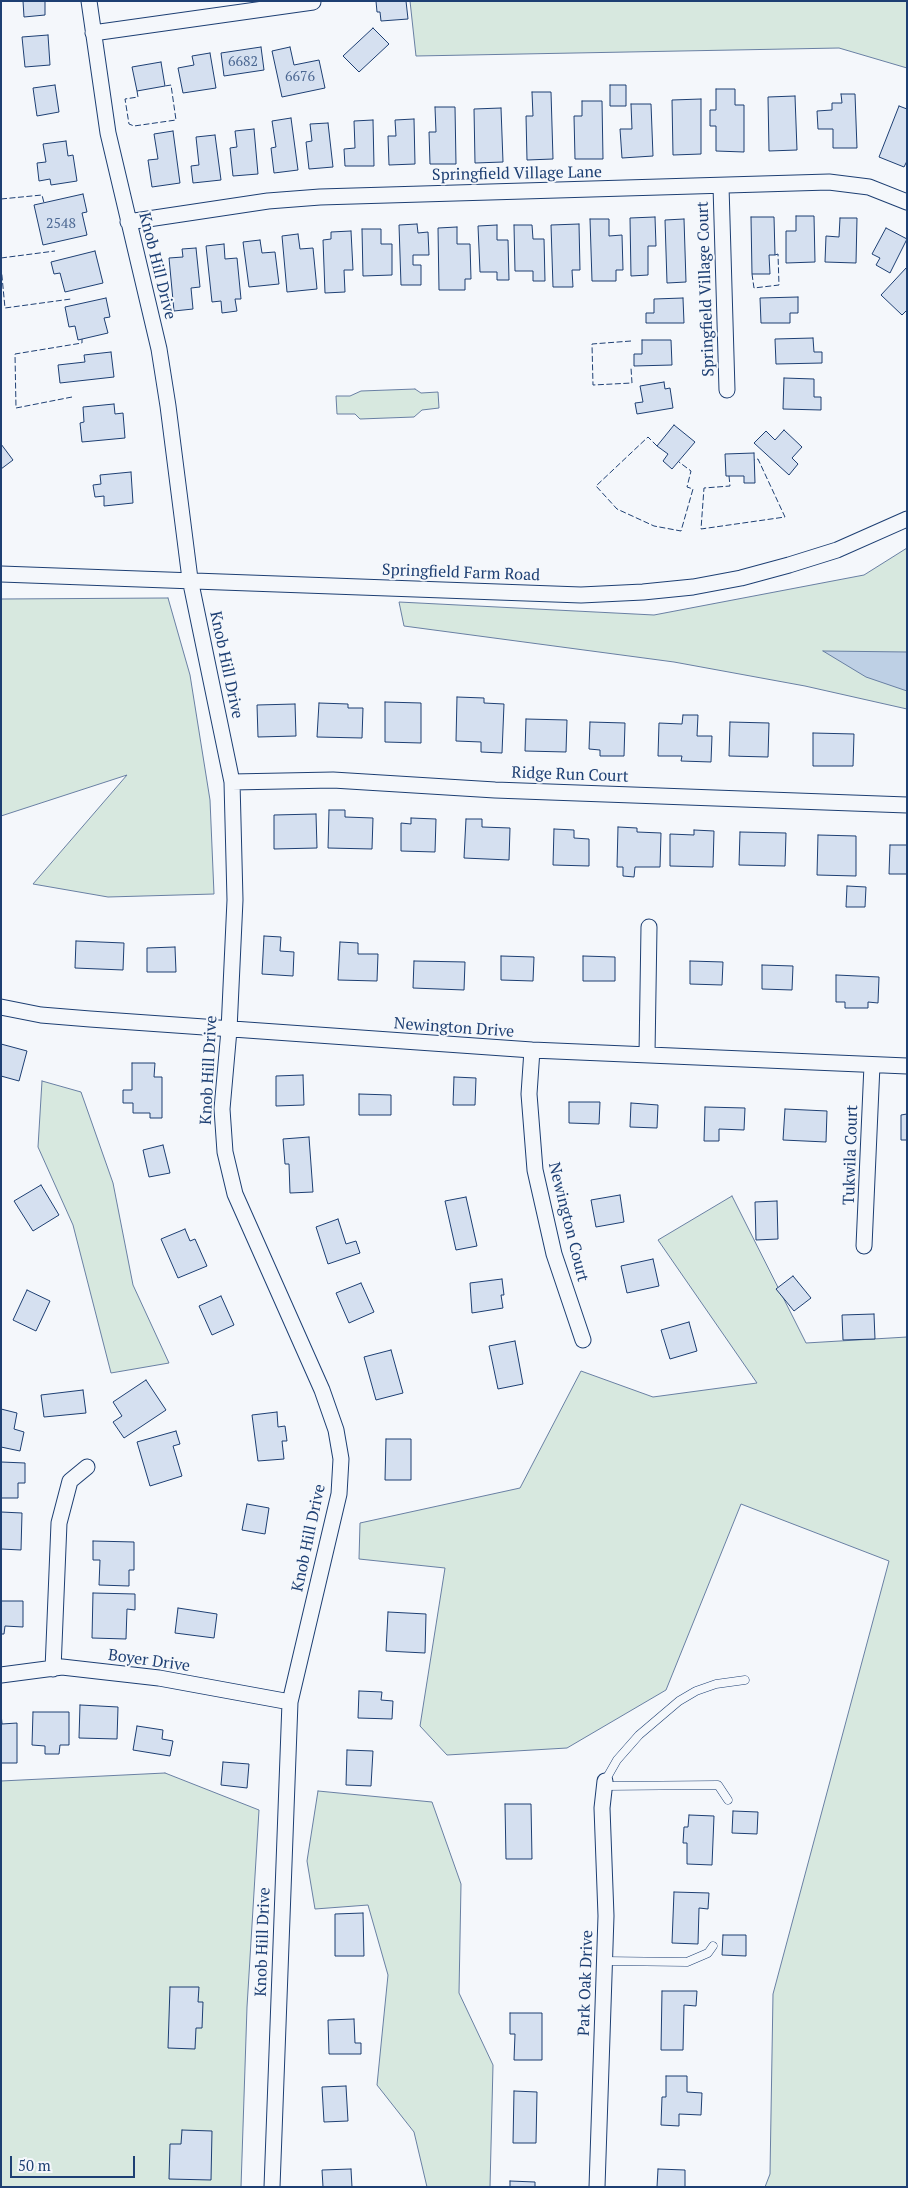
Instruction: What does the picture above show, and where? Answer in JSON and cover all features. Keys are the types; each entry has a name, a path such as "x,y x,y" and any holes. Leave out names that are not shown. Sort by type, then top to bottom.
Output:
{"street":[{"name":"Knob Hill Drive","path":"89,1 108,133 158,349 168,406 190,580 232,782 235,900 230,1030 222,1109 224,1152 235,1194 322,1390 336,1430 341,1459 339,1494 290,1702 272,2187"},
{"path":"93,33 314,2"},
{"name":"Springfield Village Lane","path":"128,222 268,201 320,197 834,182 869,187 907,202"},
{"name":"Springfield Village Court","path":"721,186 727,390"},
{"name":"Springfield Farm Road","path":"1,574 581,595 643,592 741,578 790,565 837,550 907,518"},
{"name":"Ridge Run Court","path":"232,782 334,780 495,790 907,805"},
{"path":"647,1054 649,927"},
{"name":"Newington Drive","path":"1,1007 41,1015 176,1024 230,1030 532,1050 907,1066"},
{"name":"Newington Court","path":"532,1050 529,1094 535,1170 554,1254 583,1340"},
{"name":"Tukwila Court","path":"864,1246 872,1065"},
{"path":"53,1669 59,1523 70,1481 87,1467"},
{"name":"Boyer Drive","path":"1,1675 62,1667 159,1678 290,1702"},
{"name":"Park Oak Drive","path":"597,2187 606,1916 602,1808 605,1784"}],"lane":[{"path":"728,1800 718,1784 605,1784 617,1760 640,1735 678,1701 696,1691 716,1684 745,1680"},
{"path":"604,1961 687,1962 708,1953 713,1946"}],"shaded area":[{"path":"410,1 907,1 907,68 839,48 416,56"},
{"path":"415,389 421,393 438,392 439,408 422,410 414,417 360,419 355,414 337,414 336,396 350,396 361,391"},
{"path":"907,548 907,709 805,686 674,662 404,626 399,602 654,615 864,575"},
{"path":"168,598 190,675 210,800 214,894 108,897 33,884 127,775 1,816 1,599"},
{"path":"42,1081 81,1092 113,1183 133,1285 169,1363 111,1373 73,1225 38,1147"},
{"path":"732,1196 806,1343 907,1337 907,2187 765,2187 770,2174 773,1994 889,1561 741,1504 666,1690 567,1748 447,1755 420,1726 445,1568 359,1559 360,1523 520,1488 581,1371 653,1397 757,1383 658,1240"},
{"path":"165,1773 259,1810 247,2007 241,2187 1,2187 1,1781"},
{"path":"318,1791 432,1802 461,1884 459,1993 493,2065 490,2187 427,2187 414,2132 377,2085 388,1975 368,1905 315,1909 307,1861"}],"water":[{"path":"823,651 907,652 907,691 866,677"}],"building":[{"path":"23,1 45,1 45,15 24,17"},
{"path":"376,1 406,1 408,19 381,21 380,12 377,12"},
{"path":"373,28 389,44 359,72 343,56"},
{"path":"48,35 50,65 25,67 22,37"},
{"path":"261,47 264,70 224,76 221,53"},
{"path":"290,47 294,65 319,60 325,88 282,97 272,51"},
{"path":"210,53 216,88 183,93 178,68 194,65 192,56"},
{"path":"161,62 165,86 137,91 132,67"},
{"path":"55,85 59,112 37,116 33,88"},
{"path":"610,85 626,85 626,106 610,106"},
{"path":"716,89 735,89 735,105 744,105 744,152 716,151 716,126 710,126 710,110 716,110"},
{"path":"532,92 551,92 553,159 527,160 526,116 533,116"},
{"path":"841,94 855,94 857,148 833,148 833,129 818,129 817,111 832,110 832,103 842,103"},
{"path":"795,96 797,150 769,151 768,97"},
{"path":"701,99 701,154 673,155 672,100"},
{"path":"582,101 602,101 603,159 575,159 574,116 582,116"},
{"path":"631,104 651,104 653,156 622,158 620,129 632,129"},
{"path":"899,106 907,109 907,161 904,167 879,157"},
{"path":"435,107 455,107 456,164 430,164 429,132 436,132"},
{"path":"501,108 503,162 475,163 474,109"},
{"path":"291,118 298,170 274,173 271,148 276,147 272,121"},
{"path":"414,119 415,164 389,165 388,136 396,136 395,120"},
{"path":"373,120 374,166 345,166 344,149 355,148 354,121"},
{"path":"328,123 333,167 309,169 306,142 312,141 310,124"},
{"path":"254,129 258,174 233,176 230,148 237,147 235,131"},
{"path":"173,131 180,183 152,187 148,160 158,159 154,134"},
{"path":"215,135 221,180 193,183 191,166 199,165 196,137"},
{"path":"66,141 68,156 73,155 77,181 51,185 50,179 39,181 37,163 46,162 43,144"},
{"path":"83,194 87,212 82,213 87,235 43,245 34,205"},
{"path":"796,216 814,216 815,262 786,263 786,231 796,231"},
{"path":"655,217 656,246 648,246 648,275 631,276 630,218"},
{"path":"751,217 774,217 775,255 769,255 770,274 752,274"},
{"path":"840,218 857,218 856,263 825,262 826,236 839,237"},
{"path":"590,219 609,219 609,236 622,235 623,270 616,270 616,281 592,281"},
{"path":"684,219 686,282 667,283 665,220"},
{"path":"417,224 418,233 428,232 429,255 413,255 413,265 421,265 421,285 401,285 399,225"},
{"path":"579,224 580,270 572,270 573,287 553,287 551,225"},
{"path":"497,225 497,240 508,240 509,280 497,280 497,272 480,272 478,226"},
{"path":"514,225 532,225 533,239 544,239 545,281 533,281 533,271 515,271"},
{"path":"457,227 457,244 470,244 471,279 465,279 465,290 439,290 438,228"},
{"path":"886,228 907,239 890,273 876,265 880,258 872,254"},
{"path":"362,229 381,229 381,244 392,244 392,275 363,276"},
{"path":"351,231 353,270 344,270 345,292 325,293 323,240 331,239 331,232"},
{"path":"298,234 300,249 313,248 317,289 287,292 282,236"},
{"path":"260,240 262,253 275,252 279,284 249,287 243,242"},
{"path":"224,244 225,259 237,258 241,299 235,299 237,311 222,313 221,301 212,302 206,246"},
{"path":"196,248 200,287 191,288 193,309 174,311 169,258 183,257 182,249"},
{"path":"95,251 103,283 65,292 60,273 54,274 51,262"},
{"path":"907,267 907,310 902,315 881,295"},
{"path":"798,297 798,313 790,313 790,323 761,323 760,298"},
{"path":"106,298 110,317 104,318 108,333 78,340 75,326 69,327 65,307"},
{"path":"683,298 684,323 646,323 646,313 654,313 654,299"},
{"path":"813,338 814,352 822,352 822,363 776,364 775,339"},
{"path":"642,340 671,340 672,365 634,366 634,354 642,354"},
{"path":"111,352 114,377 60,383 58,365 85,362 84,355"},
{"path":"784,378 814,379 814,397 821,397 821,410 783,409"},
{"path":"664,382 665,389 670,388 673,408 637,414 635,403 643,402 640,386"},
{"path":"114,404 115,414 123,413 125,438 82,442 80,423 84,422 83,407"},
{"path":"674,425 695,442 672,469 663,461 668,454 657,446"},
{"path":"784,430 802,447 792,458 798,464 789,475 754,443 766,431 775,440"},
{"path":"1,444 13,460 1,469"},
{"path":"754,453 755,483 744,483 744,476 726,476 725,454"},
{"path":"131,472 133,503 104,506 104,496 95,497 93,485 101,484 100,475"},
{"path":"457,697 484,698 484,703 504,704 502,753 481,752 481,742 456,741"},
{"path":"385,702 421,703 421,743 385,742"},
{"path":"319,703 348,704 348,708 363,708 362,738 317,737"},
{"path":"295,704 296,736 258,737 257,705"},
{"path":"683,715 698,715 697,736 712,736 711,762 681,761 682,756 658,756 659,723 682,724"},
{"path":"526,719 567,720 566,752 525,751"},
{"path":"590,722 625,723 624,756 600,756 600,750 589,749"},
{"path":"730,722 769,723 768,757 729,756"},
{"path":"813,733 854,734 853,766 813,766"},
{"path":"329,810 345,810 345,817 373,818 372,849 328,848"},
{"path":"316,814 317,848 274,849 274,815"},
{"path":"411,818 436,819 435,852 401,851 401,823 411,824"},
{"path":"466,819 482,819 482,827 510,828 509,860 464,858"},
{"path":"618,827 637,828 637,832 661,833 660,867 635,867 634,877 623,876 623,867 617,867"},
{"path":"554,829 574,830 574,838 589,839 589,866 553,865"},
{"path":"694,830 714,831 713,867 670,866 670,834 694,835"},
{"path":"740,832 786,833 785,866 739,865"},
{"path":"818,835 856,836 856,876 817,875"},
{"path":"890,845 907,845 907,874 889,874"},
{"path":"847,886 866,887 865,907 846,907"},
{"path":"264,936 281,937 280,951 294,952 293,976 262,974"},
{"path":"76,941 124,943 123,970 75,968"},
{"path":"340,942 358,943 358,954 378,954 377,981 338,980"},
{"path":"175,947 176,972 147,972 147,948"},
{"path":"501,956 534,957 533,981 501,980"},
{"path":"583,956 615,957 615,981 583,981"},
{"path":"414,961 465,962 464,990 413,988"},
{"path":"690,961 723,962 722,985 690,984"},
{"path":"762,965 793,966 792,990 762,989"},
{"path":"836,975 879,977 878,1003 868,1002 868,1008 845,1008 845,1002 836,1002"},
{"path":"1,1044 27,1051 19,1081 1,1076"},
{"path":"132,1063 155,1063 154,1077 162,1077 162,1118 150,1118 150,1113 133,1113 133,1103 123,1103 123,1090 132,1090"},
{"path":"303,1075 304,1105 276,1106 276,1076"},
{"path":"454,1077 476,1078 475,1105 453,1105"},
{"path":"359,1094 391,1095 391,1115 359,1115"},
{"path":"569,1102 600,1102 599,1124 569,1123"},
{"path":"631,1103 658,1105 657,1128 630,1127"},
{"path":"705,1107 745,1108 744,1130 719,1129 719,1141 704,1141"},
{"path":"785,1109 827,1111 826,1142 783,1140"},
{"path":"907,1114 907,1140 901,1140 901,1115"},
{"path":"309,1137 313,1192 290,1193 289,1164 285,1164 283,1139"},
{"path":"163,1145 170,1173 149,1177 143,1150"},
{"path":"41,1185 59,1215 33,1231 14,1201"},
{"path":"620,1195 624,1222 596,1227 591,1200"},
{"path":"466,1197 477,1246 456,1250 445,1201"},
{"path":"777,1201 778,1239 756,1240 755,1202"},
{"path":"338,1219 346,1244 356,1241 360,1253 328,1264 316,1227"},
{"path":"185,1229 190,1241 195,1239 207,1266 178,1278 161,1239"},
{"path":"653,1259 659,1286 627,1293 621,1266"},
{"path":"793,1276 811,1298 794,1311 776,1289"},
{"path":"502,1279 504,1295 501,1295 503,1308 472,1313 470,1283"},
{"path":"361,1283 374,1312 349,1323 336,1293"},
{"path":"27,1290 50,1301 36,1331 13,1320"},
{"path":"221,1296 234,1325 212,1335 199,1306"},
{"path":"874,1314 875,1339 843,1340 842,1315"},
{"path":"689,1322 697,1351 670,1359 661,1330"},
{"path":"515,1341 523,1384 498,1389 489,1346"},
{"path":"391,1350 403,1393 376,1400 364,1357"},
{"path":"146,1380 166,1410 124,1438 113,1422 122,1416 113,1402"},
{"path":"83,1390 86,1413 44,1417 41,1395"},
{"path":"1,1409 17,1413 14,1429 24,1432 20,1451 1,1447"},
{"path":"277,1412 278,1427 285,1426 287,1441 282,1441 284,1459 258,1461 252,1415"},
{"path":"176,1431 180,1444 173,1446 182,1476 150,1486 137,1442"},
{"path":"386,1439 411,1439 411,1480 385,1480"},
{"path":"1,1462 25,1463 25,1483 18,1483 18,1498 1,1498"},
{"path":"247,1504 269,1508 265,1534 242,1530"},
{"path":"1,1512 22,1513 21,1550 1,1549"},
{"path":"93,1541 134,1542 134,1570 129,1570 129,1586 99,1585 100,1560 93,1560"},
{"path":"93,1593 135,1594 135,1610 127,1609 126,1639 92,1638"},
{"path":"1,1601 23,1601 23,1627 5,1626 4,1634 1,1634"},
{"path":"178,1608 217,1614 214,1638 175,1633"},
{"path":"388,1612 426,1614 425,1653 386,1651"},
{"path":"359,1691 382,1692 381,1700 393,1701 392,1719 358,1718"},
{"path":"80,1705 118,1707 117,1739 79,1738"},
{"path":"33,1712 69,1712 69,1745 60,1745 59,1754 45,1754 45,1746 32,1745"},
{"path":"1,1713 2,1724 17,1723 17,1763 1,1763"},
{"path":"137,1726 163,1730 162,1739 173,1741 170,1756 133,1750"},
{"path":"347,1750 373,1751 371,1786 346,1785"},
{"path":"223,1762 249,1764 247,1788 221,1785"},
{"path":"505,1804 531,1804 532,1859 506,1859"},
{"path":"733,1811 758,1812 757,1834 732,1833"},
{"path":"689,1815 714,1816 712,1865 687,1864 687,1843 683,1843 684,1827 688,1827"},
{"path":"674,1892 709,1893 708,1909 699,1908 698,1944 672,1943"},
{"path":"363,1913 364,1956 335,1956 335,1914"},
{"path":"723,1935 746,1935 746,1956 722,1955"},
{"path":"170,1987 199,1987 198,2002 203,2002 202,2028 196,2028 195,2049 168,2048"},
{"path":"662,1991 697,1991 696,2006 684,2005 683,2050 661,2050"},
{"path":"510,2013 542,2013 542,2060 514,2060 515,2034 510,2034"},
{"path":"354,2019 355,2043 361,2043 361,2054 329,2054 328,2020"},
{"path":"666,2076 687,2076 687,2092 702,2093 701,2115 679,2114 679,2126 661,2125 662,2097 666,2097"},
{"path":"346,2086 348,2121 324,2122 322,2087"},
{"path":"514,2091 537,2092 536,2143 513,2143"},
{"path":"182,2130 212,2131 211,2180 169,2179 170,2144 181,2144"},
{"path":"351,2169 352,2187 323,2187 322,2170"},
{"path":"658,2169 685,2170 685,2187 657,2187"},
{"path":"510,2181 535,2182 535,2187 510,2187"}],"fence":[{"path":"137,91 138,97 125,99 129,124 134,126 176,120 171,85 165,86"},
{"path":"1,199 42,195 44,203"},
{"path":"1,258 55,251"},
{"path":"752,274 754,288 779,285 778,254 775,255"},
{"path":"1,266 5,308 71,299"},
{"path":"72,397 16,408 15,354 82,343 82,339"},
{"path":"631,341 592,344 593,385 632,383 631,368"},
{"path":"657,446 648,437 596,486 617,509 654,526 681,531 693,489 687,487 691,471 679,462"},
{"path":"729,476 730,486 704,488 701,529 785,517 758,459 754,460"}]}
